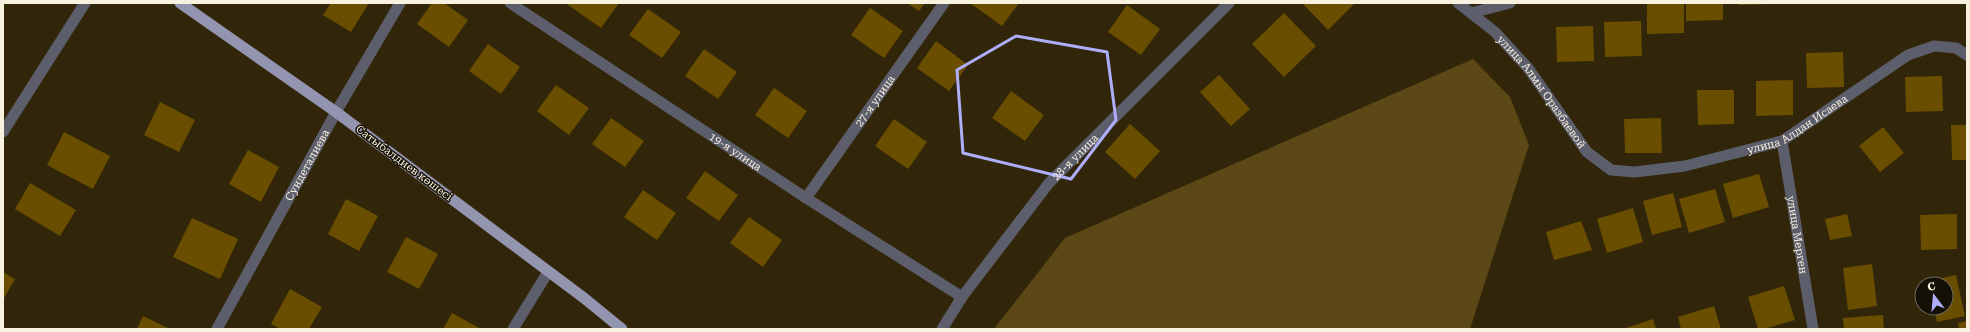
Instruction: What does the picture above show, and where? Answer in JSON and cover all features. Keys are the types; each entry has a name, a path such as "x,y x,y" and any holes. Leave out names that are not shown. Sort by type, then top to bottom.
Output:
{"main road":[{"name":"Сатыбалдиев көшесі","path":"180,3 336,112 622,329"}],"street":[{"path":"3,132 85,3"},
{"name":"Сундеталиева","path":"217,329 336,112 400,3"},
{"name":"19-я улица","path":"510,3 806,198 962,296"},
{"name":"27-я улица","path":"806,198 944,3"},
{"name":"28-я улица","path":"942,329 962,296 1049,183 1229,3"},
{"name":"улица Алмы Оразбаевой","path":"1458,3 1495,32 1528,68 1587,152 1612,170"},
{"path":"1472,13 1510,3"},
{"name":"улица Алдан Исаева","path":"1612,170 1635,172 1685,166 1782,141 1908,55 1934,46 1956,48 1967,55"},
{"name":"улица Мерген","path":"1782,141 1813,329"},
{"path":"513,329 548,272"}],"highlighted area":[{"path":"1016,36 1107,52 1116,120 1071,179 963,153 957,70"}],"shaded area":[{"path":"1473,59 1510,97 1529,145 1470,329 994,329 1065,238"}],"building":[{"path":"331,3 369,3 351,32 323,15"},
{"path":"432,3 444,3 468,20 449,47 417,24"},
{"path":"569,3 619,3 601,28 568,5"},
{"path":"907,3 925,3 919,11"},
{"path":"970,3 1019,3 1002,26"},
{"path":"1302,3 1355,3 1328,30"},
{"path":"1647,3 1684,3 1684,33 1647,34"},
{"path":"1686,3 1723,3 1723,20 1686,21"},
{"path":"1739,3 1770,3 1770,4 1739,5"},
{"path":"1127,5 1160,29 1141,55 1108,32"},
{"path":"870,8 903,31 884,58 851,35"},
{"path":"648,9 681,32 662,58 629,35"},
{"path":"1284,13 1316,46 1284,77 1252,44"},
{"path":"1641,21 1642,56 1605,57 1604,22"},
{"path":"1593,26 1594,61 1557,62 1556,27"},
{"path":"936,41 968,65 949,91 917,68"},
{"path":"488,44 520,67 501,94 469,71"},
{"path":"704,49 737,72 718,99 685,76"},
{"path":"1843,52 1844,87 1807,88 1806,53"},
{"path":"1219,75 1250,109 1231,126 1200,92"},
{"path":"1942,76 1943,111 1906,112 1905,77"},
{"path":"1793,80 1793,115 1756,116 1756,81"},
{"path":"556,85 589,108 569,135 537,111"},
{"path":"774,88 807,111 788,138 755,115"},
{"path":"1697,90 1734,90 1734,124 1698,125"},
{"path":"1011,91 1044,115 1025,141 992,118"},
{"path":"160,102 195,120 179,152 144,135"},
{"path":"611,118 644,141 625,167 592,144"},
{"path":"1661,118 1662,153 1625,153 1624,119"},
{"path":"894,119 927,142 908,169 875,146"},
{"path":"1130,124 1160,151 1135,179 1105,152"},
{"path":"1951,125 1967,125 1967,160 1952,160"},
{"path":"1883,127 1904,153 1880,172 1859,146"},
{"path":"64,132 110,156 93,189 47,165"},
{"path":"248,150 279,167 261,202 229,184"},
{"path":"705,171 738,195 719,221 686,198"},
{"path":"1759,174 1769,207 1733,218 1723,184"},
{"path":"30,183 76,210 60,236 15,209"},
{"path":"1715,189 1725,222 1689,233 1679,199"},
{"path":"643,190 676,213 657,240 624,217"},
{"path":"1673,193 1682,227 1652,235 1643,201"},
{"path":"346,199 378,216 359,251 328,234"},
{"path":"1633,208 1643,242 1607,253 1597,219"},
{"path":"1847,214 1852,236 1830,240 1825,219"},
{"path":"1957,214 1957,249 1921,250 1920,215"},
{"path":"749,217 782,240 763,267 730,243"},
{"path":"192,218 238,239 220,279 173,257"},
{"path":"1581,221 1592,250 1554,260 1546,232"},
{"path":"406,237 438,254 419,289 387,272"},
{"path":"1872,264 1877,306 1848,310 1843,268"},
{"path":"3,272 15,279 3,300"},
{"path":"1956,275 1965,316 1937,322 1936,316 1954,316 1954,276 1951,276"},
{"path":"1784,286 1795,320 1764,329 1758,329 1748,297"},
{"path":"290,289 322,307 309,329 280,329 271,324"},
{"path":"1714,306 1721,329 1681,329 1678,317"},
{"path":"452,313 481,329 443,329"},
{"path":"1883,315 1884,329 1844,329 1843,318"},
{"path":"143,316 170,329 137,329"},
{"path":"1653,319 1656,329 1623,329"},
{"path":"1967,321 1967,329 1959,329 1958,323"}]}
